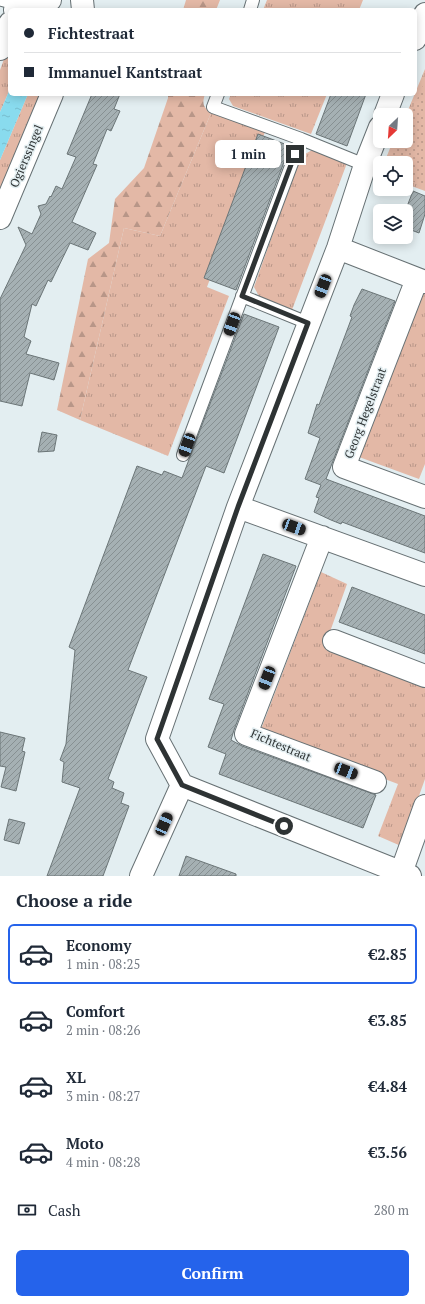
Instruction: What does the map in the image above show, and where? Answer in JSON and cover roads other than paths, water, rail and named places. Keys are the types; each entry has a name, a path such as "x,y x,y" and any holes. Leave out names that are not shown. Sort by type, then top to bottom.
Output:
{"street":[{"path":"15,8 50,0"},
{"path":"417,34 425,14"},
{"path":"0,49 8,20"},
{"name":"Ogierssingel","path":"0,218 51,96"},
{"path":"388,108 392,96"},
{"path":"373,145 338,248 238,507 157,739 182,785 406,874 425,806"},
{"name":"Georg Hegelstraat","path":"338,248 421,280 344,467 425,497"},
{"path":"238,507 425,575"},
{"name":"Fichtestraat","path":"322,537 246,734 375,782"},
{"path":"334,641 425,676"},
{"path":"141,876 182,785"}],"lane":[{"path":"217,96 213,106 365,165"},
{"path":"183,455 301,140"},
{"path":"242,296 308,323"}],"water":[{"path":"8,94 8,96 27,96 0,160 0,112"}]}
